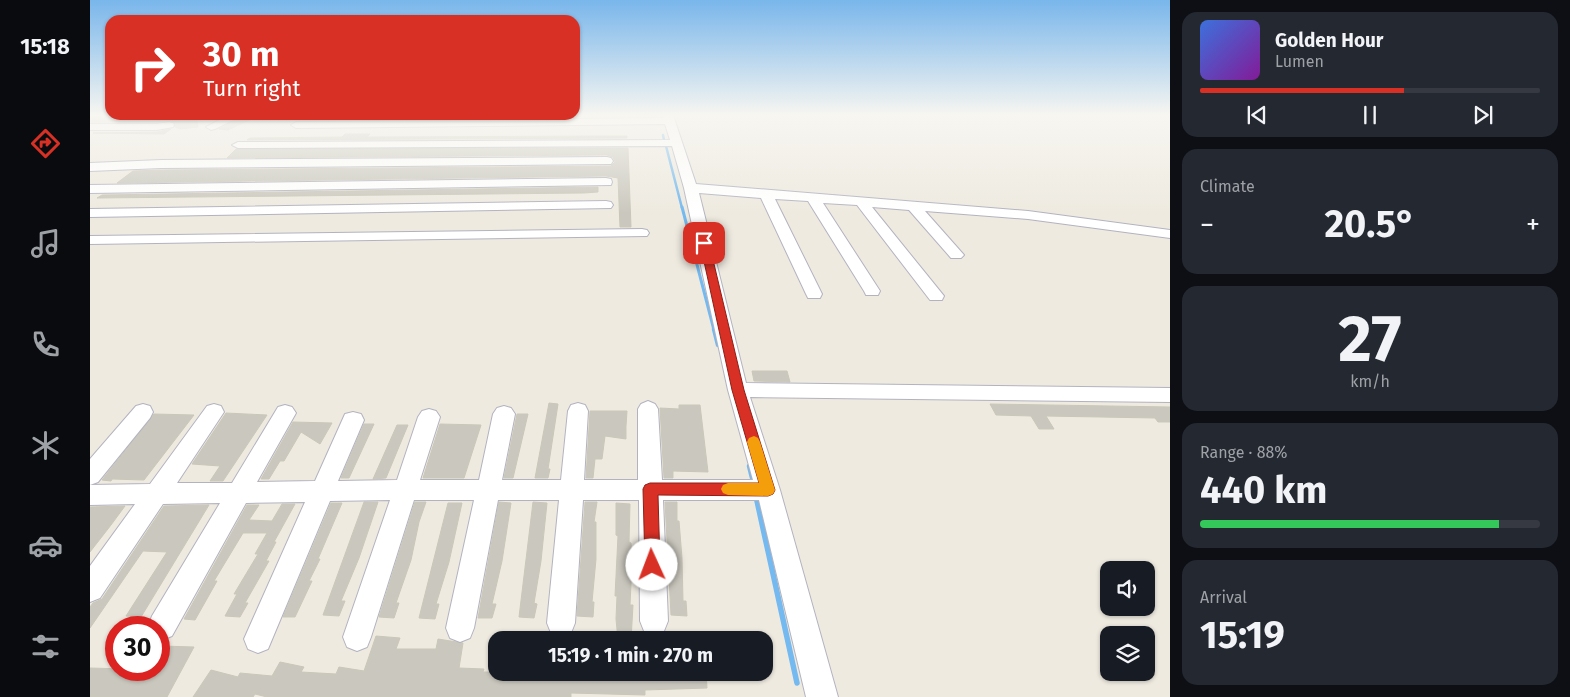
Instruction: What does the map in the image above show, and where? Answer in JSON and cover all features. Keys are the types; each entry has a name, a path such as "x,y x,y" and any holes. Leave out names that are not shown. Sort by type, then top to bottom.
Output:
{"street":[{"path":"310,237 375,148"},
{"path":"607,148 607,219"},
{"path":"679,148 691,188 738,390 768,490 822,697"},
{"path":"90,167 365,162 607,161"},
{"path":"93,190 128,165"},
{"path":"93,190 606,182"},
{"path":"691,188 1044,217 1170,234"},
{"path":"766,194 814,294"},
{"path":"813,198 872,291"},
{"path":"860,202 936,296"},
{"path":"914,206 956,255"},
{"path":"90,213 330,209 607,219 642,233"},
{"path":"90,240 310,237 607,219"},
{"path":"738,390 1170,395"},
{"path":"648,409 654,621"},
{"path":"561,623 578,411"},
{"path":"90,475 143,412"},
{"path":"90,589 214,412"},
{"path":"168,616 285,413"},
{"path":"460,628 504,414"},
{"path":"357,637 429,417"},
{"path":"258,640 353,420"},
{"path":"90,495 406,490 768,490"}],"building":[{"path":"628,148 631,227 620,227 618,178 606,176 117,183 133,171 611,166 615,162 613,157 607,155 227,158 236,149"},
{"path":"598,187 598,192 584,193 97,198 102,195"},
{"path":"752,371 787,371 790,382 754,381"},
{"path":"549,403 558,404 548,469 550,469 548,478 535,478"},
{"path":"990,404 1170,407 1170,422 1158,422 1155,418 1046,416 1054,429 1039,429 1031,416 996,415"},
{"path":"679,405 700,405 708,472 673,471 673,478 664,478 660,408 679,409"},
{"path":"590,411 627,411 626,439 605,436 602,459 595,459 593,478 586,478"},
{"path":"226,413 267,415 223,481 210,481 220,466 192,464"},
{"path":"154,414 194,415 144,480 102,480"},
{"path":"517,414 528,414 513,478 504,478"},
{"path":"293,422 332,423 320,444 301,432 284,461 280,461 269,479 261,479"},
{"path":"364,424 374,424 349,478 341,478"},
{"path":"440,424 481,425 464,478 423,478"},
{"path":"397,425 408,425 386,478 373,479"},
{"path":"364,502 378,502 359,558 341,601 345,601 339,616 323,615"},
{"path":"415,502 426,502 419,522 411,560 396,603 399,603 394,618 379,617"},
{"path":"499,502 511,503 502,561 492,604 496,604 492,618 478,618"},
{"path":"533,502 547,503 541,561 534,603 537,604 534,618 519,617"},
{"path":"585,502 597,502 594,522 596,522 596,559 592,602 594,602 593,617 577,616"},
{"path":"665,502 677,502 677,521 679,521 682,558 683,601 686,601 687,616 671,615"},
{"path":"331,503 342,503 318,559 320,559 309,581 312,581 295,617 283,617"},
{"path":"448,503 462,503 449,562 436,604 439,604 435,619 419,618"},
{"path":"616,503 630,504 629,542 631,543 632,562 630,605 633,605 632,631 617,631 617,596 615,596 618,536 616,535"},
{"path":"282,504 295,504 274,542 276,542 266,561 269,561 245,603 248,603 240,617 225,616 237,594 234,594 258,554 255,554 267,533 243,533 214,581 217,581 195,620 184,619 247,505 259,505 249,520 272,521"},
{"path":"209,505 142,616 126,616 167,552 143,551 90,628 90,607 93,603 102,599 164,506"},
{"path":"125,506 111,525 90,552 90,507"},
{"path":"376,636 400,638 396,649 436,649 438,639 463,643 459,668 484,669 483,672 488,672 488,681 707,681 707,688 645,690 645,695 571,693 571,697 267,697 255,694 253,697 193,697 211,670 238,677 240,673 272,676 280,662 304,667 301,672 336,674 339,667 364,671"},
{"path":"170,646 194,647 167,697 90,697 90,668 105,668 105,681 170,681"}],"waterway":[{"path":"666,148 682,208"},
{"path":"682,207 714,330"},
{"path":"714,329 718,345"},
{"path":"749,466 752,478"},
{"path":"757,501 797,683"}],"slow traffic":[{"path":"728,489 768,490 754,442"}],"route":[{"path":"652,565 650,489 768,490 738,390 704,243"}]}
